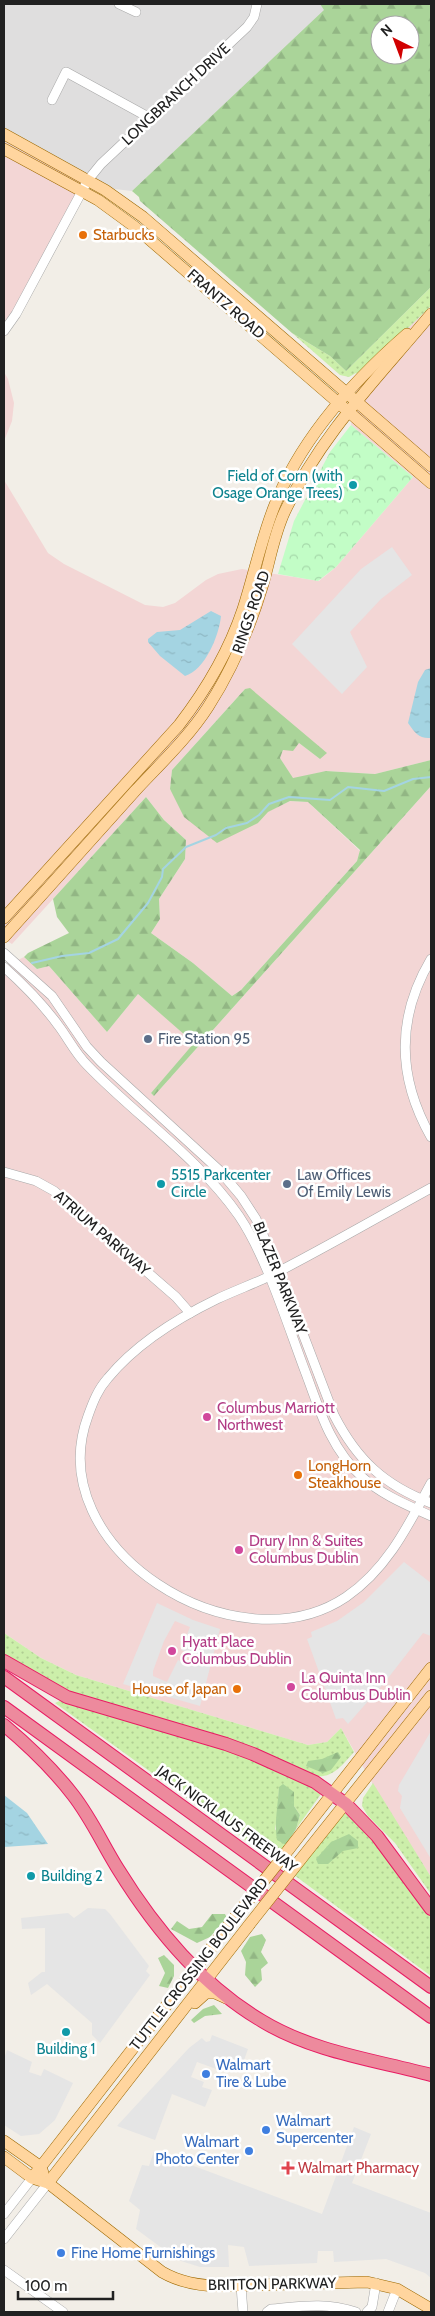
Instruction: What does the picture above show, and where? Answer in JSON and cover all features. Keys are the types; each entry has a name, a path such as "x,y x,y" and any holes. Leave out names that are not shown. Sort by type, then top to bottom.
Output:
{"highway":[{"path":"4,1661 67,1697 253,1754 315,1782 346,1804 398,1861 431,1908"},
{"name":"JACK NICKLAUS FREEWAY","path":"4,1676 431,1987"},
{"path":"4,1707 431,2017"},
{"path":"4,1725 42,1760 73,1795 144,1909 161,1932 207,1980 262,2022 296,2038 431,2075"}],"main road":[{"name":"FRANTZ ROAD","path":"4,134 88,180 139,214 431,466"},
{"name":"FRANTZ ROAD","path":"4,149 81,190 115,212 163,250 431,483"},
{"path":"34,165 88,180"},
{"path":"81,190 96,193 139,214"},
{"name":"RINGS ROAD","path":"4,937 180,742 207,708 243,644 284,513 312,460 352,397 393,347 431,314"},
{"name":"RINGS ROAD","path":"4,918 179,725 195,704 232,637 243,610 265,532 286,479 316,433 344,407"},
{"name":"TUTTLE CROSSING BOULEVARD","path":"32,2178 431,1668"},
{"name":"TUTTLE CROSSING BOULEVARD","path":"48,2183 431,1696"},
{"path":"166,2032 175,2028 206,1993 215,1993 232,2000"},
{"path":"4,2141 41,2167 48,2183"},
{"path":"4,2157 32,2178 48,2183"},
{"name":"BRITTON PARKWAY","path":"48,2183 170,2276 202,2286 358,2282 380,2284 397,2288 431,2309"}],"street":[{"path":"119,4 136,12"},
{"name":"LONGBRANCH DRIVE","path":"81,190 101,164 247,27 254,17 257,4"},
{"path":"52,100 66,72 150,118"},
{"path":"4,332 81,190"},
{"name":"BLAZER PARKWAY","path":"4,953 52,996 87,1047 101,1062 225,1177 256,1219 279,1271 334,1415 345,1436 371,1468 386,1481 431,1503"},
{"path":"431,958 418,982 411,1002 406,1027 404,1053 408,1084 431,1137"},
{"name":"BLAZER PARKWAY","path":"4,967 40,1003 86,1064 210,1180 240,1218 269,1276 320,1414 334,1442 362,1476 379,1490 431,1516"},
{"name":"ATRIUM PARKWAY","path":"4,1172 36,1181 54,1191 176,1297 190,1313"},
{"path":"431,1188 279,1271 190,1313 142,1346 105,1380 95,1396 83,1433 81,1461 83,1482 92,1508 112,1542 140,1572 180,1597 219,1612 246,1619 283,1621 329,1607 345,1598 365,1582 396,1547 431,1483"},
{"name":"TUTTLE CROSSING BOULEVARD","path":"4,2214 32,2178"},
{"name":"TUTTLE CROSSING BOULEVARD","path":"4,2239 48,2183"},
{"path":"4,2270 63,2312"},
{"path":"380,2284 372,2310 387,2312 397,2288"},
{"path":"242,2286 243,2312"},
{"path":"267,2312 271,2308 318,2305 336,2306 356,2312"}],"shaded area":[{"path":"4,4 320,4 325,10 132,191 88,186 4,141"},
{"path":"4,141 88,186 4,338"},
{"path":"431,306 431,760 375,774 326,771 293,779 280,758 283,750 299,743 320,759 245,689 172,770 170,790 258,823 267,812 290,801 308,802 360,851 357,861 241,990 232,996 193,963 151,933 160,919 159,899 185,859 186,840 164,820 146,797 12,944 4,939 4,480 48,553 64,564 145,605 163,607 175,603 206,580 218,574 242,569 319,581 336,567 413,477 351,425 359,375"},
{"path":"4,372 8,379 14,403 12,421 4,441"},
{"path":"392,547 412,575 381,599 350,632 367,667 342,694 292,644 361,569"},
{"path":"431,786 431,1877 378,1793 341,1728 327,1742 308,1745 76,1675 41,1658 4,1633 4,967 24,957 37,969 49,966 107,1032 138,994 195,1043 151,1093 154,1096"},
{"path":"404,1562 431,1583 431,1636 423,1633 385,1682 348,1724 343,1718 336,1719 307,1639 312,1637 311,1632 337,1621 364,1602"},
{"path":"157,1603 193,1620 220,1629 200,1706 123,1684","holes":["175,1621 190,1627 181,1650 194,1655 190,1665 178,1660 167,1682 153,1676 164,1641"]},
{"path":"431,1731 431,1859 400,1808 402,1796 398,1791 399,1785"},
{"path":"88,1908 105,1909 110,1914 149,1966 146,1971 150,1975 100,2043 92,2035 92,2023 47,1984 31,1995 28,1983 42,1972 45,1972 45,1928 22,1929 21,1918 68,1913 74,1918"},
{"path":"212,2035 248,2049 243,2063 225,2056 219,2070 197,2062 191,2077 204,2082 202,2087 212,2090 205,2107 172,2094 155,2140 117,2126 189,2048 202,2038 206,2042 210,2041"},
{"path":"7,2050 32,2062 29,2072 41,2076 44,2069 73,2083 55,2120 39,2134 21,2136 4,2125 4,2059"},
{"path":"354,2127 371,2134 352,2183 431,2213 431,2278 425,2273 386,2259 334,2262 333,2251 318,2251 317,2263 249,2266 244,2247 228,2245 229,2267 200,2267 178,2260 136,2229 140,2210 129,2201 142,2165 149,2166 154,2151 322,2214"}],"green space":[{"path":"320,4 431,4 431,287 346,371 330,356 292,333 140,201 139,197 132,191 324,10"},
{"path":"431,287 431,306 359,375 356,373 349,377 340,375 292,333 330,356 346,371"},
{"path":"351,425 413,477 336,567 318,581 278,574 294,521 330,452"},
{"path":"250,688 327,753 320,759 299,743 293,751 283,750 280,758 293,778 326,771 375,774 431,760 431,786 154,1096 151,1093 194,1043 138,994 107,1032 49,966 37,969 24,957 28,953 69,933 57,917 53,899 146,797 164,820 186,840 185,859 159,899 160,919 151,933 193,963 232,996 241,990 357,861 360,850 308,802 290,801 268,812 258,823 217,843 184,817 170,789 172,770 245,689"},
{"path":"4,1633 41,1658 76,1675 308,1745 327,1742 341,1728 354,1752 332,1773 314,1776 56,1688 4,1655"},
{"path":"64,1699 221,1748 288,1774 321,1794 296,1829 300,1815 294,1806 294,1792 279,1787 278,1814 275,1829 286,1845 273,1860 55,1703"},
{"path":"338,1752 341,1757 331,1770 323,1773 306,1766 308,1761 322,1759"},
{"path":"373,1783 431,1877 431,1894 395,1843 368,1816 362,1806 363,1798"},
{"path":"283,1784 294,1792 294,1806 300,1815 296,1829 286,1845 277,1840 276,1834 279,1787"},
{"path":"344,1812 377,1844 398,1868 431,1917 431,1976 294,1875"},
{"path":"349,1834 358,1841 358,1848 343,1851 328,1864 318,1864 316,1859 331,1842"},
{"path":"212,1914 225,1914 227,1918 210,1937 197,1943 171,1929 177,1921 189,1929 202,1927"},
{"path":"262,1934 266,1940 261,1952 268,1963 261,1969 262,1980 255,1987 245,1975 246,1962 241,1951 250,1937"},
{"path":"164,1955 174,1965 174,1976 168,1988 159,1986 165,1973 158,1958"},
{"path":"214,2005 222,2014 205,2016 194,2023 191,2020 203,2009"}],"water":[{"path":"211,611 221,616 220,624 205,660 192,673 185,676 160,656 148,642 148,639 157,632 180,630"},
{"path":"431,668 431,738 427,738 418,735 408,723 418,682 425,670"},
{"path":"4,1795 27,1813 48,1844 4,1847"}],"waterway":[{"path":"32,963 62,956 89,953 118,939 148,903 162,877 163,869 186,847 216,835 226,828 247,823 259,815 269,804 289,797 330,800 348,787 384,791 413,779 431,777"}],"place":[{"name":"Starbucks","path":"83,235"},
{"name":"Field of Corn (with Osage Orange Trees)","path":"353,485"},
{"name":"Fire Station 95","path":"148,1039"},
{"name":"5515 Parkcenter Circle","path":"161,1184"},
{"name":"Law Offices Of Emily Lewis","path":"287,1184"},
{"name":"Columbus Marriott Northwest","path":"207,1417"},
{"name":"LongHorn Steakhouse","path":"298,1475"},
{"name":"Drury Inn & Suites Columbus Dublin","path":"239,1550"},
{"name":"Hyatt Place Columbus Dublin","path":"172,1651"},
{"name":"La Quinta Inn Columbus Dublin","path":"291,1687"},
{"name":"House of Japan","path":"237,1689"},
{"name":"Building 2","path":"31,1876"},
{"name":"Building 1","path":"66,2032"},
{"name":"Walmart Tire & Lube","path":"206,2074"},
{"name":"Walmart Supercenter","path":"266,2130"},
{"name":"Walmart Photo Center","path":"249,2151"},
{"name":"Walmart Pharmacy","path":"288,2168"},
{"name":"Fine Home Furnishings","path":"61,2253"}]}
